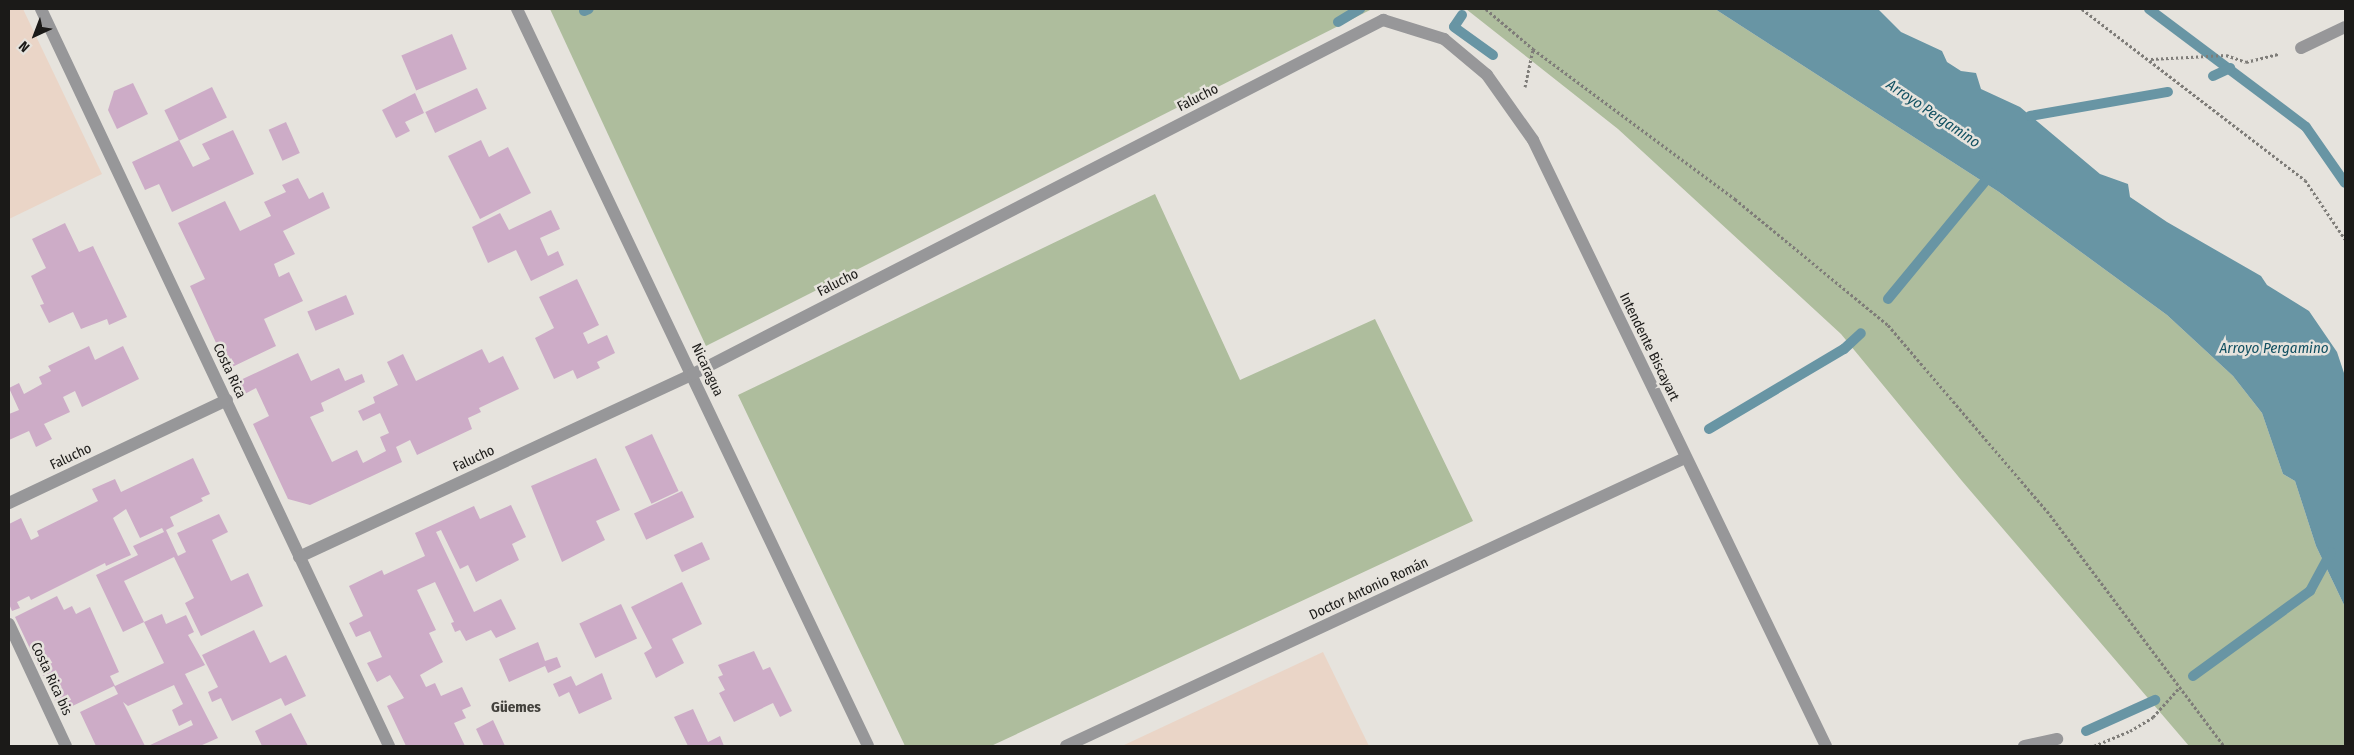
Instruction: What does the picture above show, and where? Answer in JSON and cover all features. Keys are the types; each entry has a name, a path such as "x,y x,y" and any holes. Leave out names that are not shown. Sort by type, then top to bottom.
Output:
{"street":[{"name":"Costa Rica","path":"41,9 389,746"},
{"name":"Nicaragua","path":"518,9 693,374 868,746"},
{"name":"Falucho","path":"299,557 693,374 1384,20"},
{"name":"Intendente Biscayart","path":"1384,20 1444,39 1487,76 1533,140 1685,458 1826,746"},
{"path":"2301,48 2345,27"},
{"name":"Falucho","path":"9,503 227,400"},
{"name":"Doctor Antonio Román","path":"1066,746 1685,458"},
{"name":"Costa Rica bis","path":"9,624 66,746"},
{"path":"2024,746 2057,739"}],"path":[{"path":"1486,9 1533,49 1735,199 1888,325 2047,511 2224,746"},
{"path":"2082,9 2305,180 2345,239"},
{"path":"2150,60 2226,55 2246,62 2301,48"},
{"path":"1518,120 1531,72 1533,49"},
{"path":"2094,746 2130,731 2153,717 2180,687"}],"shaded area":[{"path":"9,9 23,9 102,174 9,219"},
{"path":"1323,652 1369,746 1122,746"}],"green space":[{"path":"550,9 1372,9 706,346"},
{"path":"1466,9 1715,9 1999,192 2167,315 2233,376 2262,413 2283,474 2295,481 2316,546 2345,607 2345,746 2189,746 1962,481 1841,334 1618,129"},
{"path":"1155,194 1240,380 1375,319 1473,521 991,746 905,746 738,395"}],"water":[{"name":"Arroyo Pergamino","path":"1715,9 1878,9 1901,32 1942,51 1947,62 1961,71 1976,73 1981,89 2020,107 2100,174 2128,184 2130,197 2167,222 2261,276 2267,285 2309,311 2337,352 2345,376 2345,607 2316,546 2295,481 2283,474 2262,413 2233,376 2167,315 1999,192"}],"building":[{"path":"452,34 467,69 416,90 401,55"},
{"path":"133,83 148,114 117,129 108,110 114,91"},
{"path":"212,87 227,118 179,141 164,110"},
{"path":"477,88 487,109 435,133 425,112"},
{"path":"415,93 424,113 405,122 410,131 396,138 382,110"},
{"path":"286,122 300,153 282,161 269,130"},
{"path":"233,130 254,174 172,212 159,184 145,190 132,162 179,140 193,167 210,159 202,144"},
{"path":"481,140 489,157 508,147 531,193 480,219 448,156"},
{"path":"298,178 309,199 323,192 330,208 283,231 295,254 274,264 279,277 289,272 303,301 264,319 276,346 228,369 190,286 205,279 178,223 225,201 240,231 271,216 264,202 286,192 282,185"},
{"path":"551,210 560,229 540,238 548,256 558,251 564,265 531,281 516,250 488,263 472,227 500,213 509,230"},
{"path":"65,223 79,252 93,246 127,317 109,325 107,319 81,329 73,312 49,323 40,305 44,304 31,276 46,268 32,239"},
{"path":"577,279 599,325 583,333 588,344 607,335 615,353 597,362 600,368 577,379 573,370 554,379 535,338 554,328 539,297"},
{"path":"346,295 354,314 316,331 307,311"},
{"path":"89,346 95,360 123,346 139,379 82,407 75,391 63,397 70,412 44,424 52,439 36,447 29,431 9,440 9,414 19,410 9,388 19,383 24,394 42,384 39,377 51,371 48,366"},
{"path":"482,349 489,363 503,356 519,389 479,408 481,412 468,418 472,429 417,455 410,440 396,447 402,462 310,505 288,499 253,424 269,416 256,388 241,396 234,383 298,353 311,381 339,368 345,381 362,374 365,382 321,403 324,411 310,417 332,462 357,450 363,463 386,451 380,437 389,433 380,413 363,421 358,411 375,403 373,397 398,385 387,362 403,354 416,381"},
{"path":"652,434 679,491 651,504 625,447"},
{"path":"193,458 210,494 201,498 203,501 170,517 174,526 166,530 178,556 186,552 177,533 219,514 228,532 212,540 231,581 248,573 263,606 201,636 185,603 194,598 174,557 124,581 144,622 123,632 96,575 138,555 133,546 164,532 162,528 140,538 126,509 113,518 131,555 106,566 105,563 31,600 29,596 17,602 20,608 12,611 9,604 9,524 21,518 31,540 39,536 37,531 98,501 92,489 115,479 121,492"},
{"path":"596,458 620,510 596,521 605,540 562,562 531,486"},
{"path":"682,491 694,517 646,540 634,513"},
{"path":"511,505 526,537 512,544 519,560 476,582 468,565 460,569 441,530 436,532 474,612 501,599 516,629 496,638 491,630 466,641 460,630 455,632 451,623 454,622 435,582 417,590 436,630 429,633 443,662 420,675 426,687 435,683 441,696 462,687 471,706 462,710 466,718 454,723 465,746 406,746 387,706 404,698 390,675 377,682 367,663 382,657 370,631 356,637 349,623 363,616 349,586 382,570 384,575 425,556 415,533 474,506 480,519"},
{"path":"702,542 710,559 682,572 674,555"},
{"path":"682,582 702,624 672,639 684,663 656,678 644,653 652,648 631,607"},
{"path":"57,596 64,610 72,606 76,614 90,607 119,672 110,676 115,686 164,663 144,622 162,614 166,624 186,615 194,632 188,635 205,665 185,674 218,738 200,746 148,746 193,725 191,720 179,726 172,710 183,704 174,685 128,706 123,702 145,746 96,746 80,712 118,694 114,686 60,712 15,617"},
{"path":"621,604 637,638 595,658 579,623"},
{"path":"254,630 270,663 286,655 306,696 285,706 281,698 232,721 221,698 212,702 208,692 218,687 202,655"},
{"path":"538,642 545,661 557,657 561,667 548,673 545,666 509,682 499,659"},
{"path":"754,651 763,670 770,667 792,711 780,717 773,703 734,722 719,693 725,690 718,677 723,675 718,665"},
{"path":"602,673 612,699 579,714 569,692 559,697 553,684 571,676 576,686"},
{"path":"693,709 708,742 720,736 724,746 688,746 674,717"},
{"path":"291,713 308,746 262,746 255,731"},
{"path":"493,720 505,746 484,746 476,729"}],"waterway":[{"path":"584,11 589,9"},
{"path":"1338,22 1360,9"},
{"path":"2149,9 2306,127 2345,183"},
{"path":"1462,15 1454,27 1493,55"},
{"path":"2213,76 2230,68"},
{"path":"2030,116 2168,92"},
{"path":"1888,299 1992,173"},
{"path":"1709,429 1844,349 1861,333"},
{"path":"2193,676 2310,591 2331,552"},
{"path":"2086,731 2155,700"}],"district":[{"name":"Güemes","path":"516,708"}]}
